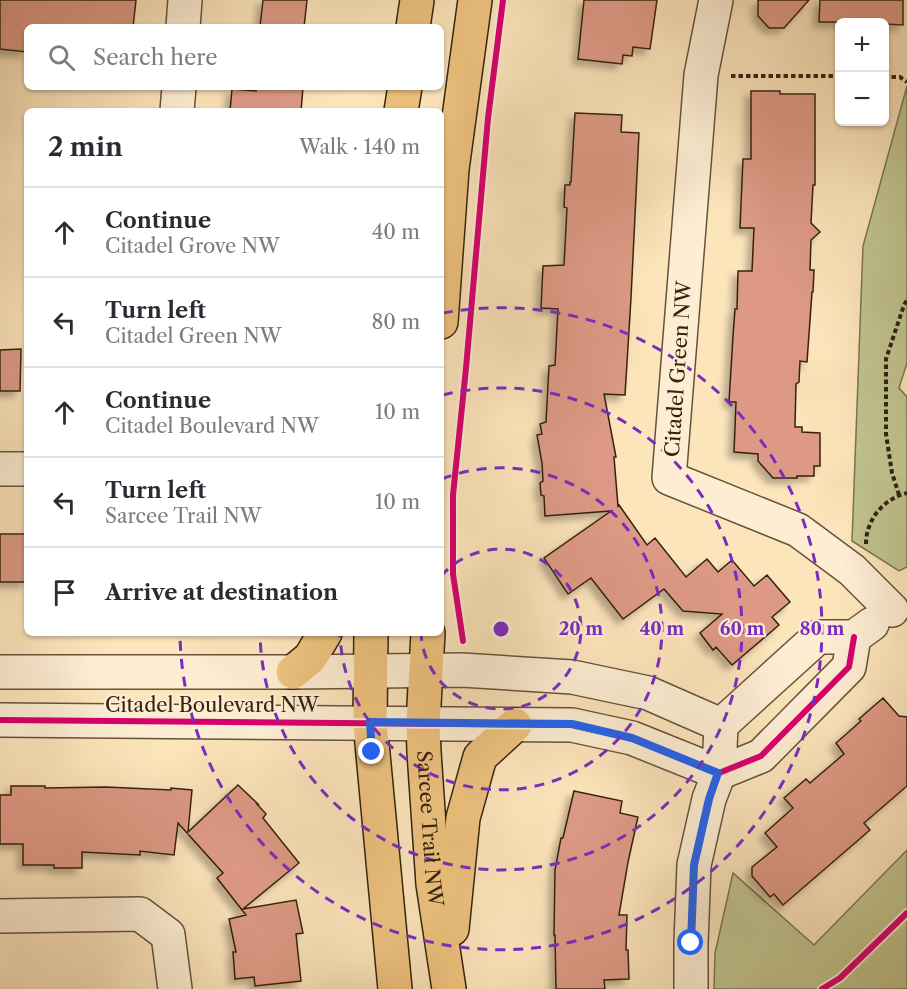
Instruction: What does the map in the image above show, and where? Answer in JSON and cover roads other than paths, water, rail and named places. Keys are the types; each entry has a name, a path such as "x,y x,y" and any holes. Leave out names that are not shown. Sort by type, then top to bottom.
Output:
{"main road":[{"path":"413,24 417,0"},
{"path":"444,280 452,170 475,0"},
{"path":"402,108 404,90"},
{"path":"293,672 309,658 323,636"},
{"path":"370,636 370,722 395,989"},
{"name":"Sarcee Trail NW","path":"428,636 423,723 424,752 433,884 448,982"},
{"path":"448,982 463,818 480,757 515,724"}],"street":[{"path":"183,24 184,0"},
{"name":"Citadel Green NW","path":"716,0 700,75 669,478 798,530 899,604 854,637"},
{"path":"177,108 178,90"},
{"path":"0,469 24,469"},
{"path":"423,723 572,724 632,738 718,773 761,756 777,740 849,667 854,637 818,637 721,724 718,773 709,799 694,865 691,989"},
{"path":"426,670 572,677 648,693 721,724"},
{"name":"Citadel Boulevard NW","path":"0,672 426,670"},
{"name":"Citadel Boulevard NW","path":"0,720 423,723"},
{"path":"0,916 140,914 168,935 175,989"}]}
